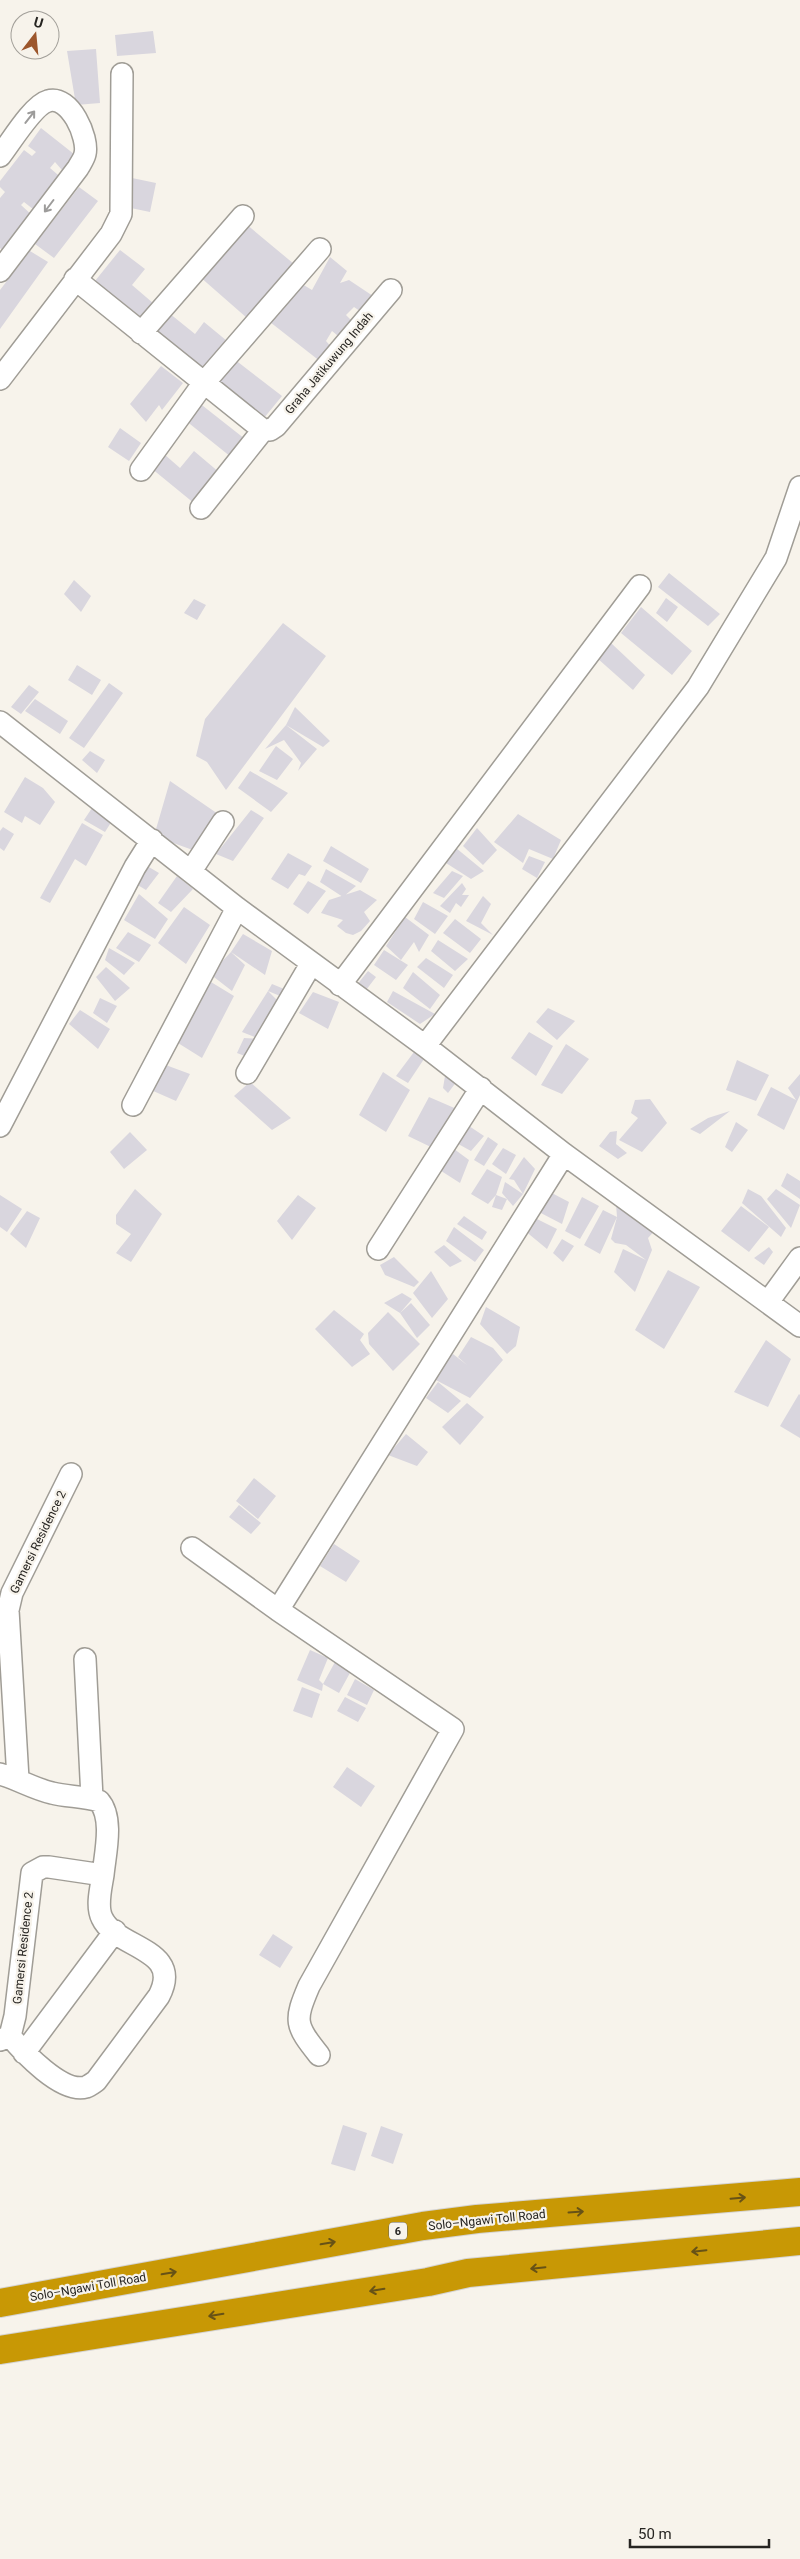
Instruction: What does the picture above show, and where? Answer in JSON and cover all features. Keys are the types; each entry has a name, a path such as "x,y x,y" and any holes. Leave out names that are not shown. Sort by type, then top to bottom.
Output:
{"highway":[{"name":"Solo–Ngawi Toll Road","path":"0,2302 432,2225 800,2192"},
{"path":"0,2350 468,2274 800,2241"}],"street":[{"path":"0,379 111,234 121,214 122,74"},
{"path":"0,156 40,104 50,100 63,102 73,111 85,144 85,155 78,168 0,271"},
{"path":"141,333 243,216"},
{"path":"141,470 203,384 320,249"},
{"path":"75,279 203,384 263,430"},
{"name":"Graha Jatikuwung Indah","path":"201,508 263,430 270,430 276,426 391,290"},
{"path":"425,1046 698,687 776,558 800,487"},
{"path":"340,985 640,586"},
{"path":"0,722 311,964 481,1088 564,1154 800,1326"},
{"path":"191,870 223,822"},
{"path":"0,1126 135,867 152,840"},
{"path":"133,1105 237,908"},
{"path":"247,1073 311,964"},
{"path":"378,1249 481,1088"},
{"path":"278,1610 564,1154"},
{"path":"768,1302 800,1258"},
{"name":"Gamersi Residence 2","path":"71,1474 12,1593 8,1610 7,1700 9,1776 39,1790 53,1794 92,1798 99,1801 103,1806 106,1817 100,1908 102,1918 115,1931 154,1957 166,1975 164,1986 149,2012 96,2081 85,2088 72,2086 57,2078 40,2067 5,2038 15,2016 32,1873 43,1867 49,1867 102,1875"},
{"path":"192,1548 278,1610 453,1729 309,1986 300,2008 299,2020 301,2033 319,2054"},
{"path":"84,1659 92,1798"},
{"path":"24,2053 115,1931"}],"building":[{"path":"153,31 156,53 117,56 115,35"},
{"path":"96,49 100,103 76,105 67,51"},
{"path":"41,128 79,158 68,177 55,162 50,168 64,180 38,213 24,202 21,205 34,217 6,254 0,248 0,198 5,192 0,187 0,181 24,150 32,156 36,152 28,146"},
{"path":"132,178 156,183 150,212 126,207"},
{"path":"79,187 98,201 54,258 35,244"},
{"path":"246,224 294,264 247,318 199,276"},
{"path":"120,250 145,269 132,285 153,303 141,317 95,281"},
{"path":"30,251 48,262 0,329 0,290"},
{"path":"330,257 347,271 340,283 349,280 376,298 363,313 354,307 346,315 355,324 343,340 332,331 326,341 334,350 321,362 270,322 302,284 312,290"},
{"path":"169,313 195,334 204,322 227,341 203,370 155,331"},
{"path":"234,359 282,396 264,418 217,381"},
{"path":"161,366 183,383 162,410 159,405 146,422 130,404"},
{"path":"198,402 245,439 231,457 185,420"},
{"path":"120,428 141,443 129,461 108,447"},
{"path":"194,451 220,473 195,504 151,468 164,454 180,468"},
{"path":"669,573 720,614 708,626 658,587"},
{"path":"74,580 91,596 81,612 64,594"},
{"path":"666,598 678,607 667,622 656,613"},
{"path":"194,599 206,605 197,620 184,613"},
{"path":"641,607 692,651 672,675 621,633"},
{"path":"283,623 326,656 226,790 207,762 196,756 205,719"},
{"path":"611,643 645,675 633,690 597,658"},
{"path":"77,665 101,680 92,695 68,680"},
{"path":"109,683 123,693 84,748 69,738"},
{"path":"29,685 39,692 21,714 11,707"},
{"path":"35,699 68,721 60,734 25,711"},
{"path":"295,707 330,741 323,747 286,725"},
{"path":"286,725 317,749 298,771 301,763 284,740 265,749"},
{"path":"276,746 293,759 277,780 259,771"},
{"path":"90,751 105,760 97,773 82,760"},
{"path":"250,771 288,793 271,812 238,788"},
{"path":"25,777 43,788 55,802 40,825 25,816 22,823 4,812"},
{"path":"170,781 221,816 201,853 154,836"},
{"path":"94,805 115,816 105,832 84,820"},
{"path":"251,810 264,818 233,861 216,854"},
{"path":"518,814 561,840 553,859 529,849 523,863 494,842"},
{"path":"82,823 103,835 86,866 75,859 50,903 40,898"},
{"path":"3,827 14,834 4,851 0,848 0,831"},
{"path":"477,828 497,850 483,865 463,846"},
{"path":"331,846 369,869 361,883 323,861"},
{"path":"456,848 484,871 471,879 446,863"},
{"path":"288,853 312,866 305,876 299,874 288,889 271,879"},
{"path":"529,856 545,862 537,878 522,869"},
{"path":"142,863 159,873 146,890 131,881"},
{"path":"326,869 356,886 343,897 320,882"},
{"path":"452,871 463,876 444,898 433,893"},
{"path":"177,876 193,889 171,912 158,903"},
{"path":"308,881 326,891 308,914 293,904"},
{"path":"462,883 466,889 462,895 469,895 461,907 456,903 450,913 440,906"},
{"path":"360,890 377,900 364,912 370,921 361,931 353,935 346,933 337,926 343,920 321,913 329,900"},
{"path":"139,894 168,919 155,939 124,920"},
{"path":"483,896 491,904 481,923 493,935 466,921"},
{"path":"423,902 448,916 435,934 414,919"},
{"path":"184,907 210,925 186,964 158,943"},
{"path":"405,917 429,935 419,952 414,942 401,960 386,946"},
{"path":"455,919 481,939 470,953 443,933"},
{"path":"128,932 151,945 139,962 116,948"},
{"path":"243,934 272,951 265,975 231,952"},
{"path":"438,940 468,959 455,971 431,951"},
{"path":"109,948 135,963 124,975 105,960"},
{"path":"384,950 408,965 396,980 374,965"},
{"path":"231,952 245,965 232,991 210,974"},
{"path":"426,958 453,975 444,988 417,967"},
{"path":"106,967 130,988 115,1001 96,977"},
{"path":"368,971 376,977 363,994 356,986"},
{"path":"413,972 440,995 430,1009 403,988"},
{"path":"206,979 234,996 202,1058 178,1043"},
{"path":"272,984 289,991 285,998 268,991"},
{"path":"268,991 278,1001 260,1039 242,1032"},
{"path":"393,991 435,1014 420,1024 387,1002"},
{"path":"313,992 339,1002 328,1029 299,1013"},
{"path":"100,998 117,1006 107,1023 93,1013"},
{"path":"548,1008 575,1021 557,1040 536,1022"},
{"path":"80,1010 110,1029 98,1049 69,1024"},
{"path":"529,1032 553,1046 536,1076 511,1058"},
{"path":"244,1038 260,1039 250,1058 237,1053"},
{"path":"566,1044 589,1059 562,1094 541,1085"},
{"path":"414,1052 424,1059 408,1083 396,1076"},
{"path":"737,1060 769,1075 756,1101 726,1090"},
{"path":"163,1064 190,1074 176,1101 151,1090"},
{"path":"383,1072 410,1090 386,1132 359,1115"},
{"path":"800,1074 800,1095 784,1130 757,1115 771,1087 796,1100 788,1088"},
{"path":"445,1076 457,1081 448,1093 443,1088"},
{"path":"250,1082 291,1118 272,1130 234,1096"},
{"path":"429,1097 459,1110 435,1149 408,1136"},
{"path":"650,1099 667,1123 642,1152 619,1140 638,1118 631,1113 635,1100"},
{"path":"730,1111 700,1134 690,1129 708,1118"},
{"path":"463,1122 484,1136 471,1151 451,1140"},
{"path":"736,1122 748,1130 732,1152 725,1147"},
{"path":"617,1131 616,1144 627,1153 618,1159 599,1146 610,1132"},
{"path":"130,1132 147,1150 124,1169 110,1152"},
{"path":"488,1137 498,1144 484,1166 474,1160"},
{"path":"450,1146 469,1160 460,1183 435,1167"},
{"path":"503,1148 516,1155 506,1174 492,1164"},
{"path":"524,1157 535,1169 523,1194 514,1180 509,1179"},
{"path":"487,1169 502,1177 496,1195 488,1204 471,1194"},
{"path":"787,1173 800,1181 800,1199 781,1186"},
{"path":"505,1182 523,1194 513,1206 502,1193"},
{"path":"135,1189 162,1214 131,1262 116,1253 131,1234 116,1224 116,1215"},
{"path":"748,1189 761,1196 786,1228 781,1237 742,1203"},
{"path":"776,1189 800,1205 791,1228 767,1199"},
{"path":"548,1191 569,1202 562,1224 537,1211"},
{"path":"0,1195 22,1209 7,1232 0,1227"},
{"path":"298,1195 316,1208 292,1240 277,1221"},
{"path":"496,1195 507,1199 502,1210 492,1207"},
{"path":"582,1197 599,1206 580,1239 565,1231"},
{"path":"616,1204 657,1228 648,1238 652,1250 635,1292 614,1272 623,1249 646,1260 626,1245 615,1243 611,1239 617,1217"},
{"path":"741,1206 769,1227 749,1252 721,1231"},
{"path":"603,1210 617,1217 600,1254 584,1245"},
{"path":"27,1211 40,1218 26,1248 10,1234"},
{"path":"464,1216 487,1232 482,1240 457,1224"},
{"path":"531,1216 557,1229 547,1249 524,1230"},
{"path":"454,1227 484,1250 475,1262 446,1241"},
{"path":"562,1239 574,1246 563,1262 553,1253"},
{"path":"444,1245 462,1261 450,1267 434,1252"},
{"path":"769,1247 773,1252 764,1265 754,1258"},
{"path":"394,1257 419,1282 414,1287 385,1275 380,1265"},
{"path":"668,1270 700,1287 664,1349 635,1330"},
{"path":"431,1271 448,1299 432,1318 413,1293"},
{"path":"402,1293 412,1299 400,1313 384,1303"},
{"path":"411,1303 430,1325 417,1338 400,1313"},
{"path":"486,1307 520,1327 516,1346 507,1354 480,1324"},
{"path":"334,1310 364,1334 360,1340 370,1354 352,1367 315,1329"},
{"path":"388,1312 420,1344 393,1371 369,1344 368,1333"},
{"path":"471,1337 493,1348 503,1360 470,1398 432,1378 453,1354 467,1365 458,1357"},
{"path":"766,1340 791,1359 768,1407 734,1392"},
{"path":"438,1382 461,1401 448,1413 426,1398"},
{"path":"800,1395 800,1438 780,1426"},
{"path":"467,1403 484,1417 460,1445 442,1427"},
{"path":"406,1434 428,1452 417,1466 388,1455"},
{"path":"254,1478 276,1496 258,1519 236,1501"},
{"path":"239,1505 261,1523 251,1534 229,1517"},
{"path":"334,1544 360,1561 346,1582 320,1566"},
{"path":"310,1650 328,1658 319,1680 323,1684 322,1691 297,1680"},
{"path":"335,1662 351,1671 339,1693 323,1684"},
{"path":"355,1679 374,1690 367,1705 347,1695"},
{"path":"302,1687 320,1694 312,1718 293,1711"},
{"path":"345,1697 366,1708 358,1722 337,1711"},
{"path":"347,1767 375,1786 361,1807 333,1787"},
{"path":"273,1934 293,1947 280,1968 259,1955"},
{"path":"343,2125 367,2133 355,2171 331,2164"},
{"path":"381,2126 403,2134 393,2164 371,2156"}]}
